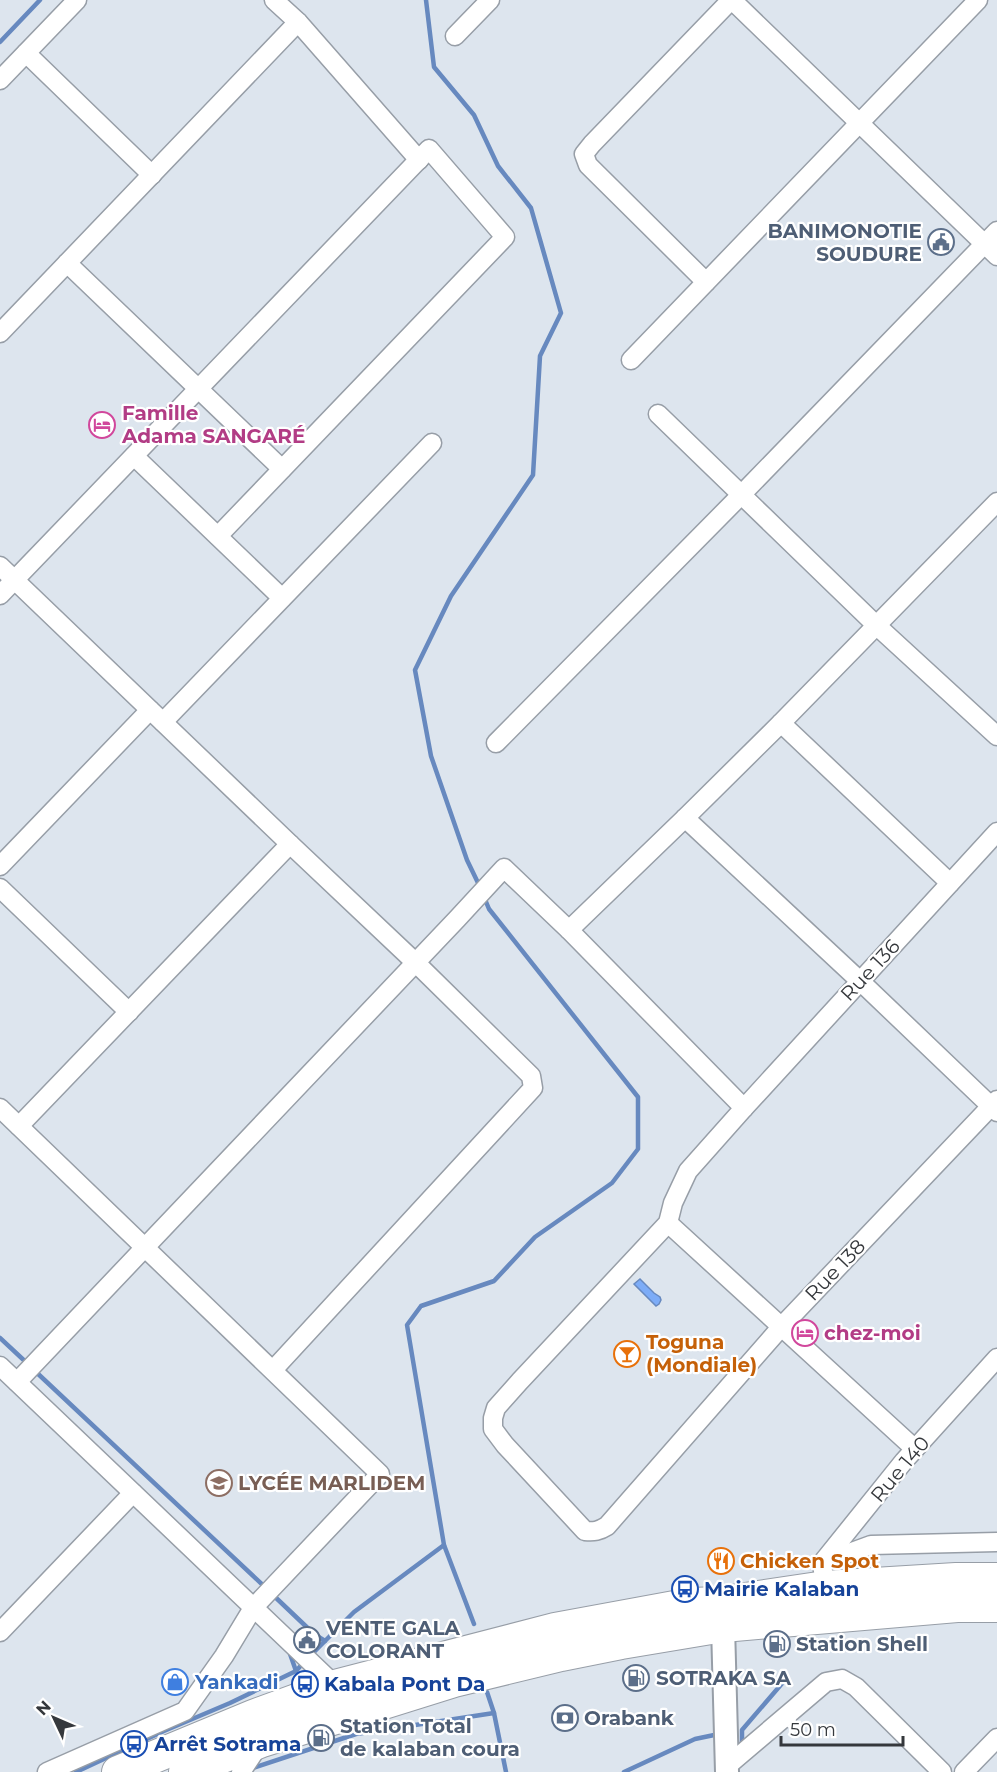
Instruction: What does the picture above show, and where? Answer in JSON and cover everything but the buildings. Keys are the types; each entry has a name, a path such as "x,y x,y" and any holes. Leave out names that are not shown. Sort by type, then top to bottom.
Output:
{"highway":[{"path":"185,1772 262,1741 454,1681 621,1643 721,1614 824,1575 997,1579"},
{"path":"118,1772 253,1716 334,1686 555,1629 691,1604 721,1614 997,1606"}],"street":[{"path":"0,80 77,0"},
{"path":"274,0 298,22 419,160"},
{"path":"455,36 490,0"},
{"path":"496,743 993,244 860,123 731,0 591,144 584,154 588,165 706,282"},
{"path":"631,360 978,0"},
{"path":"0,333 298,22"},
{"path":"26,53 152,175"},
{"path":"0,595 429,149 505,237 218,536"},
{"path":"67,263 282,470"},
{"path":"658,414 876,625 997,736"},
{"path":"0,867 282,598 432,442"},
{"path":"134,456 282,598"},
{"path":"569,930 781,723 996,504"},
{"path":"0,566 416,963 531,1076 533,1088 273,1370"},
{"path":"781,723 950,884"},
{"path":"685,818 995,1106"},
{"name":"Rue 136","path":"668,1223 673,1203 688,1171 997,832"},
{"path":"19,1126 290,844"},
{"path":"17,1382 504,868 569,930 744,1108"},
{"path":"0,888 129,1012"},
{"name":"Rue 138","path":"668,1223 520,1381 496,1408 493,1418 493,1429 505,1445 585,1531 600,1531 606,1526 782,1326 995,1106"},
{"path":"0,1107 380,1474 253,1608 224,1656 185,1711 47,1772"},
{"path":"668,1223 915,1449"},
{"name":"Rue 140","path":"824,1575 915,1449 997,1358"},
{"path":"0,1366 360,1710"},
{"path":"0,1632 6,1613 133,1493"},
{"path":"824,1575 871,1545 997,1542"},
{"path":"721,1614 727,1770"},
{"path":"727,1770 826,1682 842,1679 856,1687 942,1772"},
{"path":"964,1772 997,1738"},
{"path":"241,1772 262,1741"}],"water":[{"path":"640,1279 660,1297 659,1304 656,1306 634,1284"}],"waterway":[{"path":"0,42 40,0"},
{"path":"426,0 434,67 474,115 498,166 531,208 561,313 540,356 533,475 451,596 415,670 431,756 467,860 480,887"},
{"path":"474,1624 444,1545 407,1325 421,1306 494,1281 535,1237 612,1183 638,1149 638,1097 489,909 484,897"},
{"path":"0,1338 29,1365"},
{"path":"35,1371 267,1589"},
{"path":"311,1655 354,1612 444,1545"},
{"path":"273,1595 314,1634 325,1641"},
{"path":"289,1651 296,1671"},
{"path":"76,1772 230,1703 296,1671 305,1661"},
{"path":"742,1745 742,1730 785,1680"},
{"path":"487,1692 494,1713 506,1772"},
{"path":"250,1769 356,1734 494,1713"},
{"path":"624,1772 695,1739 719,1734"}],"place":[{"name":"BANIMONOTIE SOUDURE","path":"941,242"},
{"name":"Famille Adama SANGARÉ","path":"102,425"},
{"name":"chez-moi","path":"805,1333"},
{"name":"Toguna (Mondiale)","path":"627,1354"},
{"name":"LYCÉE MARLIDEM","path":"219,1483"},
{"name":"Chicken Spot","path":"721,1561"},
{"name":"Mairie Kalaban","path":"685,1589"},
{"name":"VENTE GALA COLORANT","path":"307,1640"},
{"name":"Station Shell","path":"777,1644"},
{"name":"SOTRAKA SA","path":"636,1678"},
{"name":"Yankadi","path":"175,1682"},
{"name":"Kabala Pont Da","path":"305,1684"},
{"name":"Orabank","path":"565,1718"},
{"name":"Station Total de kalaban coura","path":"321,1738"},
{"name":"Arrêt Sotrama","path":"134,1744"}]}
